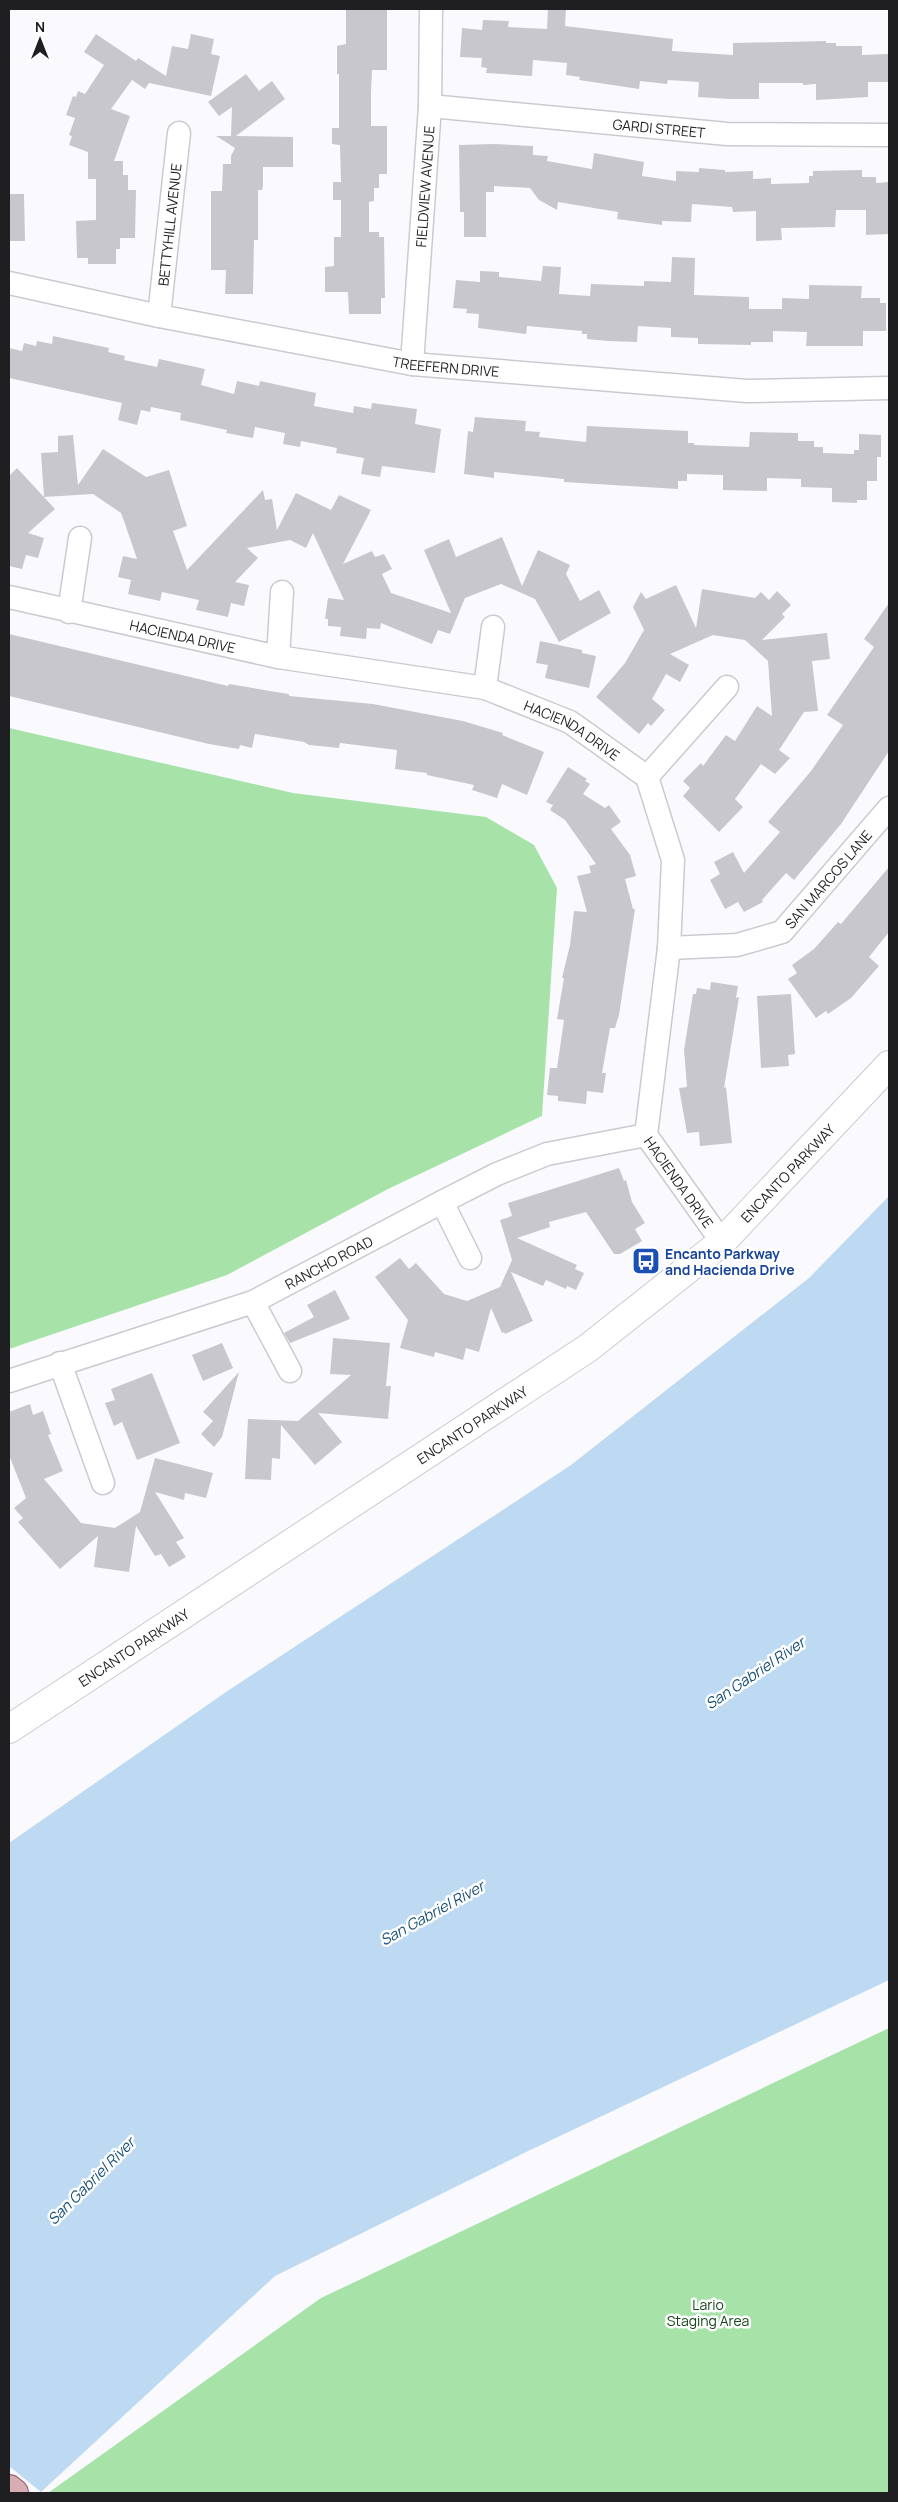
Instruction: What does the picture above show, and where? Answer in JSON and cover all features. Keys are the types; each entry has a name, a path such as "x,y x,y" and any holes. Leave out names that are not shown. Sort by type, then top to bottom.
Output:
{"main road":[{"path":"9,2489 14,2493"}],"street":[{"name":"FIELDVIEW AVENUE","path":"412,364 430,106 431,9"},
{"name":"GARDI STREET","path":"430,106 727,134 889,135"},
{"name":"BETTYHILL AVENUE","path":"159,316 179,133"},
{"name":"TREEFERN DRIVE","path":"9,282 159,316 412,364 747,391 889,388"},
{"path":"69,612 80,538"},
{"path":"278,657 282,592"},
{"name":"HACIENDA DRIVE","path":"9,597 69,612 278,657 485,688 570,722 647,777 673,860 669,948 646,1135 722,1242"},
{"path":"485,688 493,627"},
{"path":"647,777 727,687"},
{"name":"SAN MARCOS LANE","path":"669,948 737,945 782,932 889,808"},
{"name":"ENCANTO PARKWAY","path":"9,1729 588,1348 722,1242 889,1066"},
{"name":"RANCHO ROAD","path":"9,1381 253,1302 497,1174 547,1154 646,1135"},
{"path":"442,1202 470,1258"},
{"path":"253,1302 290,1371"},
{"path":"60,1363 103,1483"}],"green space":[{"path":"9,728 293,793 486,817 534,845 557,888 542,1116 388,1189 227,1275 9,1349"},
{"name":"Lario Staging Area","path":"889,2028 889,2493 48,2493 321,2298"}],"water":[{"name":"San Gabriel River","path":"889,1196 889,1980 524,2153 275,2276 41,2492 9,2466 9,1843 226,1692 571,1465 809,1278"}],"building":[{"path":"346,9 387,9 387,70 372,70 371,93 371,126 387,126 387,174 379,174 379,188 374,188 374,201 369,202 369,232 379,232 379,237 384,237 385,298 381,298 381,314 349,314 348,292 325,292 325,267 334,266 334,237 341,237 341,200 333,200 333,182 341,182 340,145 332,144 332,128 339,128 337,46 346,44"},
{"path":"548,9 566,9 565,26 673,39 672,51 733,55 733,43 826,41 826,43 836,43 836,46 862,46 862,55 889,54 889,82 868,82 868,97 816,100 816,84 759,83 759,99 730,99 698,97 699,82 668,80 667,84 640,81 639,89 579,80 580,77 566,75 567,63 533,60 532,76 486,73 487,68 481,67 482,58 460,57 462,28 482,30 483,20 509,21 508,27 547,29"},
{"path":"96,34 136,61 138,58 166,76 172,46 188,49 191,34 214,39 211,54 220,56 211,96 149,83 145,89 132,80 111,109 130,116 114,161 123,161 123,175 128,175 128,190 136,190 135,238 120,238 120,249 116,249 116,264 88,264 88,258 77,258 76,221 96,220 96,179 88,179 88,152 69,145 72,136 69,135 75,118 66,115 73,96 76,97 78,91 85,94 104,65 84,52"},
{"path":"246,74 259,91 272,81 285,99 236,136 293,137 293,167 263,167 263,186 262,190 258,190 258,240 254,240 253,294 225,294 226,270 211,270 211,191 222,191 223,164 231,164 231,156 235,148 216,136 231,136 232,107 219,116 208,102"},
{"path":"459,145 533,146 533,155 548,156 547,161 592,169 594,153 644,162 642,176 676,181 676,171 699,172 699,168 725,170 725,172 753,171 753,179 771,178 771,184 809,183 809,176 813,176 813,171 862,170 862,177 876,177 876,183 889,182 889,234 866,235 866,210 836,210 835,227 781,228 782,240 756,241 756,211 733,212 732,207 692,204 691,222 662,221 662,225 617,219 618,212 558,202 557,210 539,200 530,188 494,186 494,192 486,192 486,237 464,237 464,212 460,212"},
{"path":"9,194 24,194 25,241 9,241"},
{"path":"672,257 695,258 694,295 749,297 749,309 782,309 782,298 809,299 809,285 862,286 861,298 880,298 880,303 886,303 886,331 863,331 863,346 806,346 807,332 773,331 773,342 751,342 751,345 698,344 698,338 671,337 671,328 638,326 637,342 608,341 587,339 587,334 582,334 582,331 527,326 526,334 478,328 479,314 466,313 467,309 453,308 456,280 480,282 480,271 499,272 499,277 541,281 543,266 561,267 559,294 590,296 591,284 644,286 644,281 671,282"},
{"path":"53,336 109,348 108,352 125,356 124,360 157,367 159,359 205,369 201,385 234,394 237,381 259,386 260,381 316,393 314,406 353,413 354,406 371,409 372,403 417,409 415,424 441,429 435,473 382,466 380,477 361,474 364,458 336,453 337,448 301,441 300,447 283,444 285,433 255,427 253,438 226,433 227,430 180,420 181,413 151,407 150,412 141,410 137,425 118,420 122,403 9,378 9,348 22,351 24,343 36,346 37,341 52,344"},
{"path":"475,417 526,421 525,431 540,432 539,437 586,442 587,426 688,431 688,443 694,443 694,445 749,447 750,432 798,433 798,441 814,441 814,447 823,447 823,453 854,454 854,450 859,450 859,434 881,435 881,457 877,457 877,481 867,481 867,500 857,500 857,503 832,502 832,488 801,487 801,479 767,478 767,491 723,490 723,475 687,474 687,481 678,481 678,489 564,482 564,479 494,472 494,478 464,474 468,431 473,432"},
{"path":"73,435 78,485 103,449 146,477 169,470 187,526 173,531 187,570 263,490 265,500 272,499 277,530 296,493 331,510 339,495 371,510 343,564 372,551 375,557 384,554 392,569 382,574 391,593 451,613 424,550 449,539 456,557 502,537 522,586 538,550 570,565 566,574 580,601 599,590 611,613 559,642 535,599 501,584 465,598 450,634 438,630 432,644 381,623 380,629 367,628 366,639 340,636 341,627 328,626 328,619 325,619 328,598 344,600 313,533 306,548 290,540 247,548 258,558 235,582 249,585 244,606 231,603 228,617 196,610 199,600 162,592 160,601 128,594 131,580 118,577 123,556 137,559 121,513 93,494 44,497 41,453 58,452 58,436"},
{"path":"17,468 55,509 28,533 44,538 38,558 26,555 22,569 9,566 9,476"},
{"path":"676,585 696,628 702,589 755,598 761,592 769,600 777,591 791,605 782,614 785,617 762,640 827,633 830,659 812,661 818,711 804,712 779,750 790,758 775,774 761,764 735,799 743,807 719,832 683,796 690,788 683,781 701,763 703,766 726,735 735,741 757,706 772,716 768,661 745,640 713,635 670,654 689,665 680,682 666,674 652,699 665,710 651,726 648,723 639,734 596,697 625,663 644,630 633,607 641,592 646,599"},
{"path":"889,603 889,751 841,824 794,880 786,873 762,900 763,902 744,912 738,902 725,909 710,880 720,874 714,862 733,852 744,873 780,832 768,822 811,771 843,725 827,715 874,647 864,639"},
{"path":"9,634 228,686 229,684 289,694 289,696 373,704 463,721 503,733 502,735 544,752 527,795 502,784 497,798 472,790 474,785 427,775 427,773 395,769 397,750 340,743 339,748 309,745 304,742 255,734 252,748 240,745 239,749 209,744 9,696"},
{"path":"540,641 582,650 582,653 596,656 589,688 545,678 548,665 536,663"},
{"path":"568,767 587,779 585,781 590,784 583,794 605,808 609,805 621,822 611,829 630,855 636,876 625,879 633,909 635,909 619,1015 615,1028 610,1028 602,1073 606,1073 603,1093 587,1091 586,1104 558,1101 558,1096 547,1095 550,1068 557,1068 564,1020 557,1019 574,911 587,912 577,876 591,873 589,866 596,864 565,820 550,810 553,805 546,802"},
{"path":"889,867 889,932 869,957 879,966 851,998 828,1014 826,1011 816,1018 788,979 797,973 792,965 814,949 838,922 841,924"},
{"path":"711,982 738,986 736,998 739,997 724,1088 726,1087 732,1143 700,1146 699,1132 687,1133 679,1088 687,1087 684,1050 693,994 696,994 697,988 710,990"},
{"path":"791,994 795,1054 788,1055 789,1066 761,1068 757,996"},
{"path":"619,1168 624,1181 626,1180 632,1202 645,1223 635,1229 642,1241 620,1254 614,1254 586,1212 549,1222 550,1227 517,1238 577,1265 575,1269 584,1273 576,1290 567,1286 566,1289 546,1280 543,1286 511,1272 533,1321 505,1334 504,1332 502,1333 491,1308 479,1352 466,1348 463,1360 435,1352 434,1357 400,1348 408,1320 375,1277 400,1258 409,1269 416,1263 444,1294 467,1301 500,1287 512,1260 500,1220 512,1216 508,1203"},
{"path":"335,1290 350,1319 290,1343 284,1333 314,1317 307,1305"},
{"path":"333,1338 390,1343 386,1386 391,1386 388,1419 318,1413 342,1442 315,1465 281,1425 280,1459 272,1458 271,1480 245,1479 248,1419 298,1421 351,1375 330,1374"},
{"path":"222,1343 233,1368 203,1381 192,1355"},
{"path":"239,1372 222,1437 214,1447 201,1434 213,1421 203,1412"},
{"path":"152,1373 180,1443 137,1460 122,1422 114,1426 105,1403 115,1400 111,1389"},
{"path":"30,1404 33,1415 43,1411 51,1434 48,1435 63,1471 44,1479 81,1523 115,1528 140,1512 155,1458 213,1473 206,1498 185,1493 184,1500 155,1492 184,1538 176,1542 186,1557 169,1567 161,1554 155,1556 136,1526 129,1572 94,1567 98,1536 60,1569 18,1522 23,1518 14,1508 26,1498 9,1455 9,1412"}],"place":[{"name":"Encanto Parkway and Hacienda Drive","path":"646,1261"}]}
